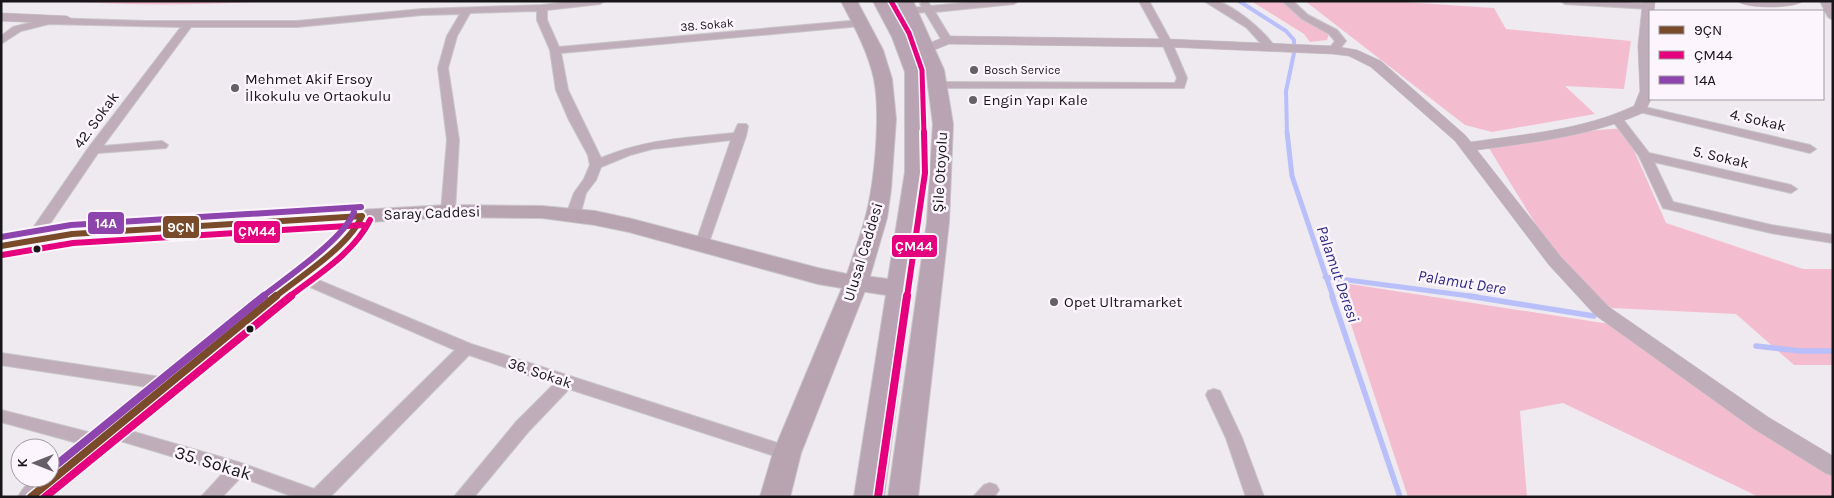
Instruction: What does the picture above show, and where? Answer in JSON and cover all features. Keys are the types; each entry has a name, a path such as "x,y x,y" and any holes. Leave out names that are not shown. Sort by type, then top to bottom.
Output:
{"highway":[{"name":"Şile Otoyolu","path":"869,497 916,172 914,72 901,37 881,1"},
{"name":"Şile Otoyolu","path":"903,497 938,222 943,124 938,85 937,44 917,6"},
{"path":"856,283 900,288"}],"main road":[{"name":"Ulusal Caddesi","path":"775,497 787,453 856,283 876,218 884,160 887,119 883,79 874,50 849,1"},
{"name":"Saray Caddesi","path":"1,246 72,234 448,211 542,212 573,215 632,226 818,276 856,283"},
{"path":"31,497 103,436 341,244 358,225 362,216"}],"street":[{"path":"1,17 188,24 296,24 422,12 542,8 600,1"},
{"path":"917,6 1014,1"},
{"path":"938,85 1180,86 1182,78 1144,1"},
{"path":"1209,1 1238,17 1270,47"},
{"path":"1287,1 1305,16 1333,32 1341,41 1333,50"},
{"path":"1468,147 1588,129 1618,120 1640,109 1647,91 1644,46 1649,4 1565,1"},
{"path":"1743,1 1766,4 1797,1"},
{"path":"1825,1 1833,17"},
{"path":"542,8 542,20 556,50 562,90 575,120 594,155 596,165 590,180 580,194 573,215"},
{"path":"448,211 454,140 444,68 446,52 452,36 467,10"},
{"path":"1,41 8,34 28,25 67,20"},
{"name":"38. Sokak","path":"556,50 861,23"},
{"name":"42. Sokak","path":"36,240 40,228 93,150 188,24"},
{"path":"937,44 1166,43 1270,47 1333,50 1352,53 1376,64 1460,138 1555,261 1602,311 1761,423 1833,467"},
{"name":"4. Sokak","path":"1640,109 1810,149"},
{"path":"1618,120 1645,156 1668,205 1771,229 1833,239"},
{"path":"596,165 626,152 651,145 741,131 702,244"},
{"path":"93,150 162,145"},
{"name":"5. Sokak","path":"1645,156 1790,189"},
{"name":"36. Sokak","path":"299,277 466,348 787,453"},
{"path":"316,497 466,348"},
{"path":"1,358 167,384"},
{"path":"463,497 522,427 566,382"},
{"path":"1214,395 1234,438 1255,497"},
{"name":"35. Sokak","path":"1,416 103,436 238,469 316,497"},
{"path":"210,497 238,469"}],"shaded area":[{"path":"62,1 274,1 115,4"},
{"path":"1251,1 1281,1 1329,34 1327,40 1310,42 1304,34"},
{"path":"1305,1 1388,1 1494,8 1506,29 1631,41 1624,89 1565,86 1595,114 1492,132 1465,125"},
{"path":"1624,128 1666,223 1803,269 1833,269 1833,365 1794,365 1736,314 1611,308 1565,272 1487,145 1500,138"},
{"path":"1337,282 1616,325 1833,463 1833,497 1759,497 1563,403 1520,411 1527,497 1408,497"}],"waterway":[{"name":"Palamut Deresi","path":"1239,1 1286,31 1294,40 1294,43"},
{"name":"Palamut Deresi","path":"1287,134 1286,91 1294,53"},
{"name":"Palamut Deresi","path":"1287,132 1292,176 1326,277"},
{"name":"Palamut Dere","path":"1326,277 1477,297"},
{"name":"Palamut Deresi","path":"1326,277 1333,297"},
{"name":"Palamut Deresi","path":"1332,296 1400,497"},
{"name":"Palamut Dere","path":"1469,296 1594,316"},
{"name":"Palamut Dere","path":"1756,346 1801,351 1833,351"}],"transit line":[{"name":"ÇM44","path":"878,497 925,173 922,70 909,33 891,1"},
{"name":"14A","path":"1,237 71,225 361,207"},
{"name":"14A","path":"60,462 335,238 351,220 354,212"},
{"name":"9ÇN","path":"1,246 72,234 362,216"},
{"name":"9ÇN","path":"31,497 167,384 341,244 358,225 362,216"},
{"name":"ÇM44","path":"45,497 346,251 365,230 370,220"},
{"name":"ÇM44","path":"2,255 73,243 363,225"}],"place":[{"name":"Bosch Service","path":"974,70"},
{"name":"Mehmet Akif Ersoy İlkokulu ve Ortaokulu","path":"235,88"},
{"name":"Engin Yapı Kale","path":"973,100"},
{"name":"Opet Ultramarket","path":"1054,302"}]}
